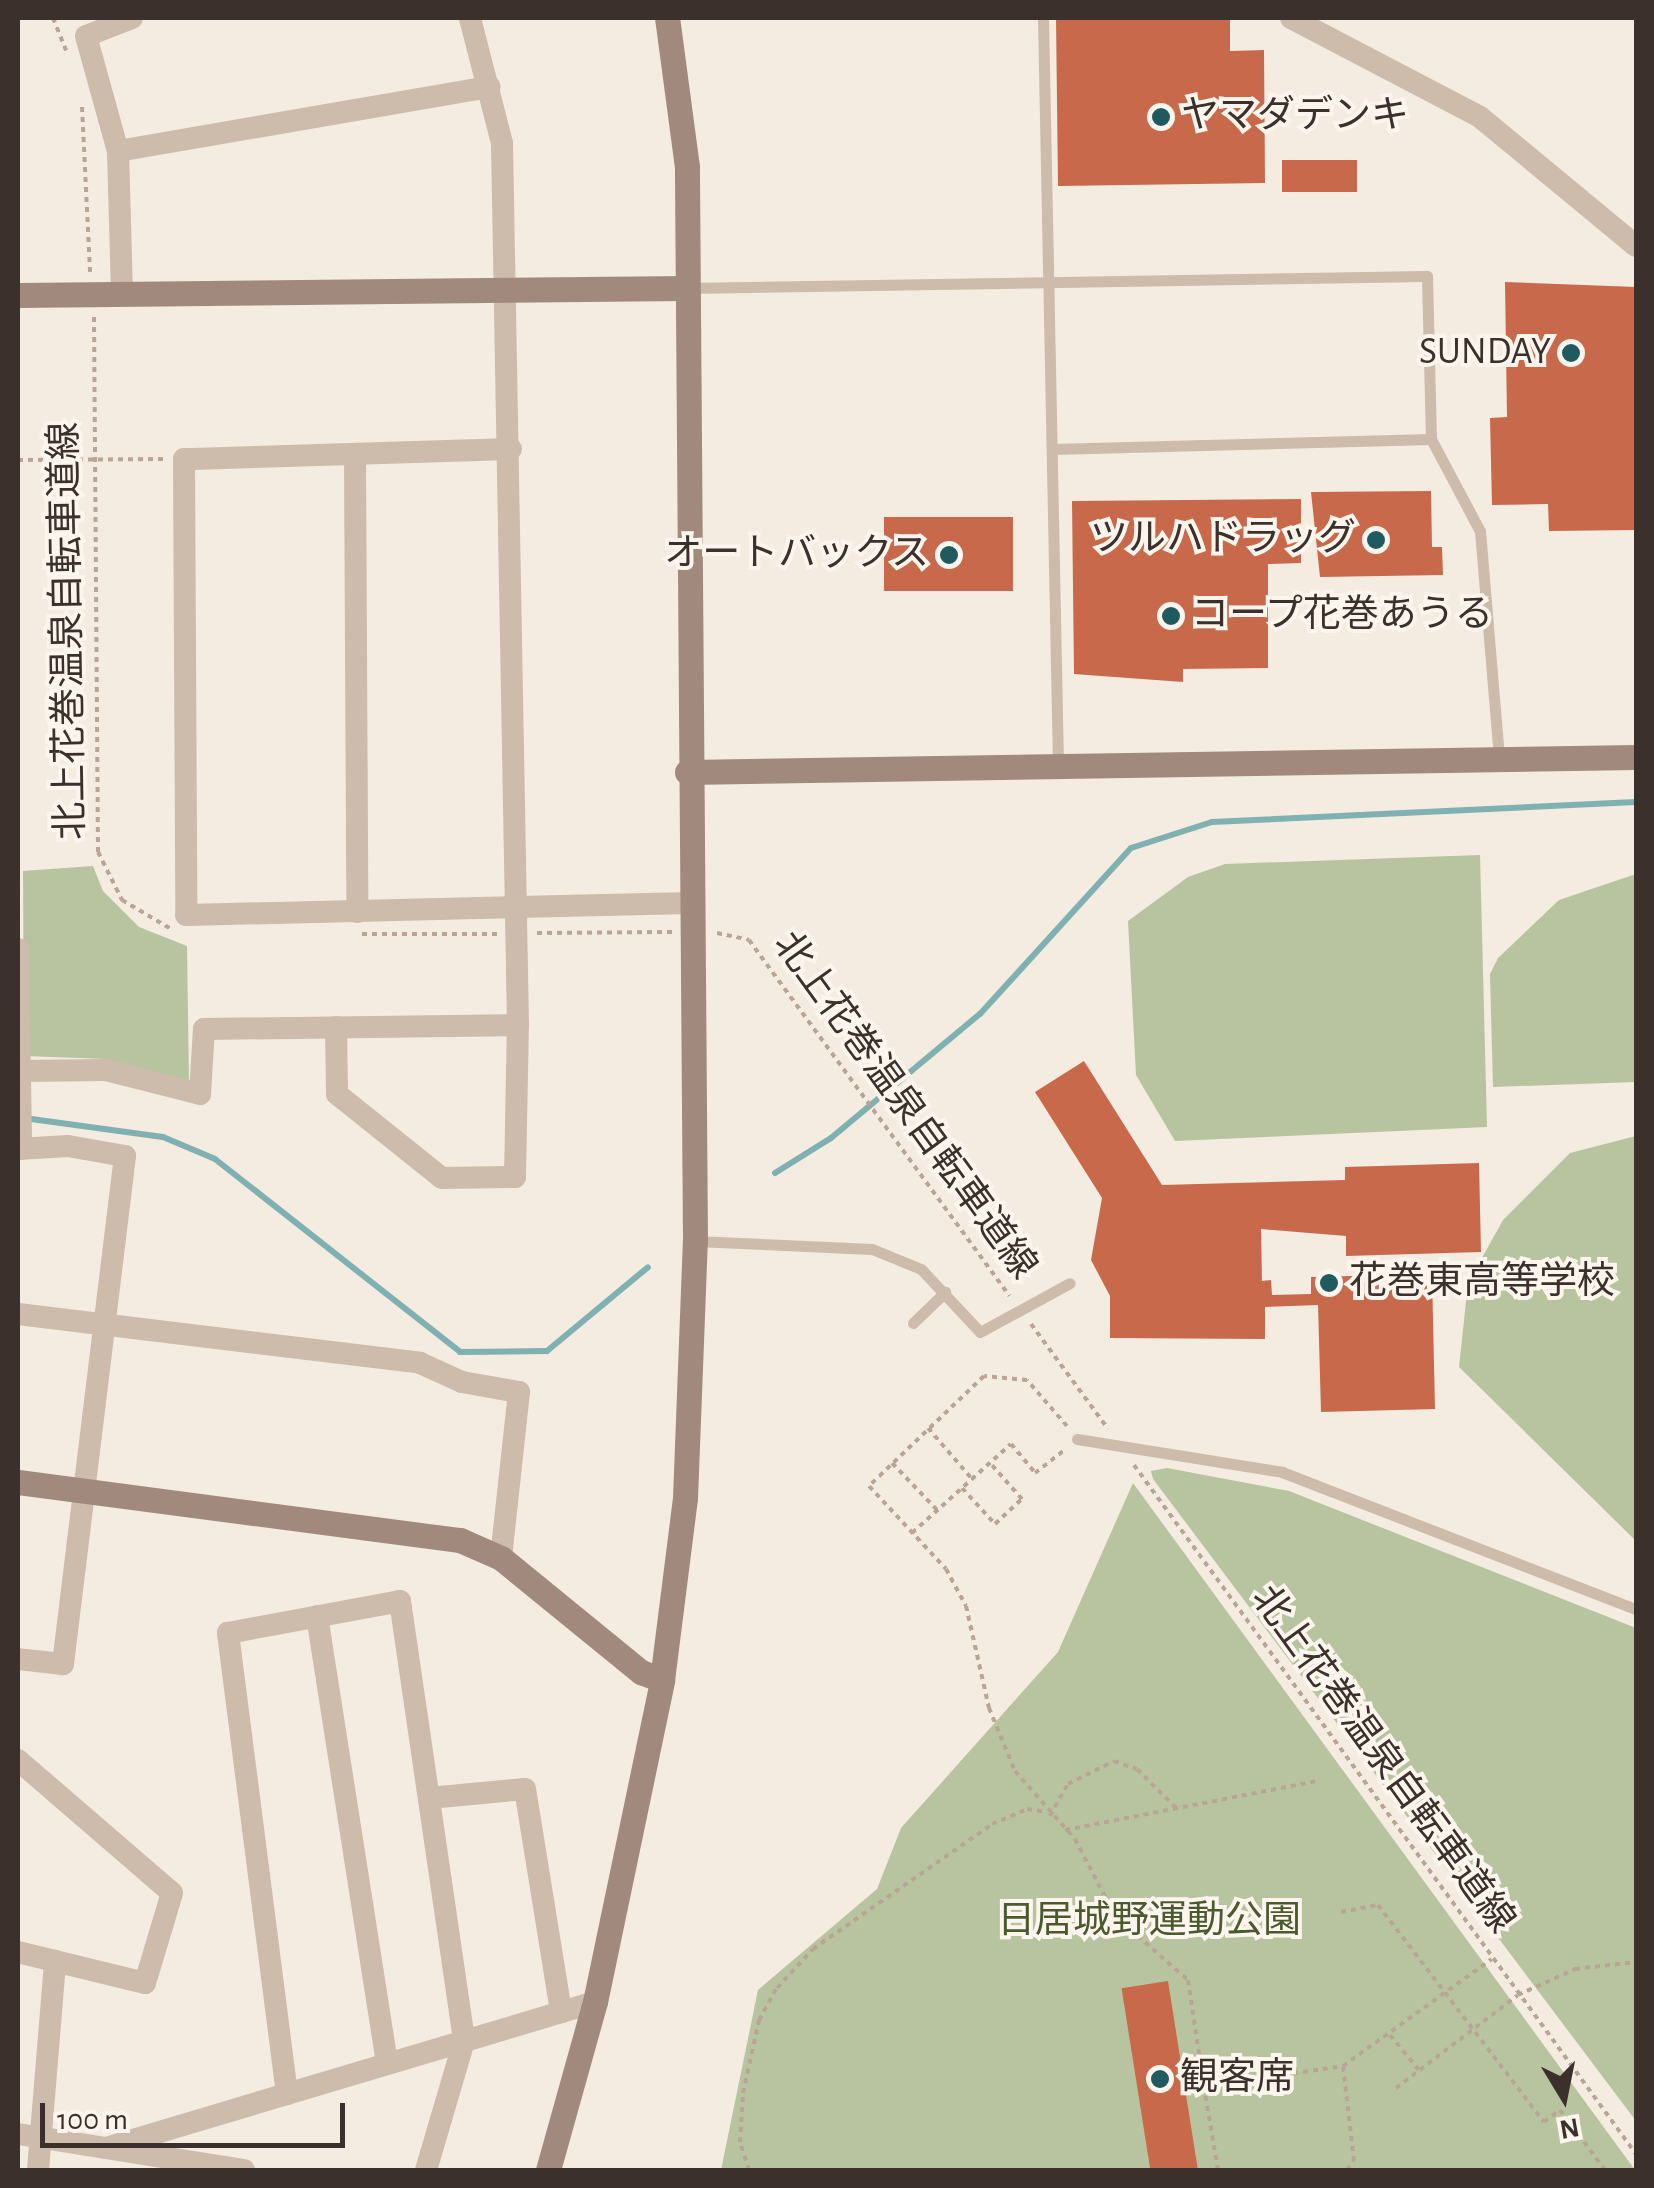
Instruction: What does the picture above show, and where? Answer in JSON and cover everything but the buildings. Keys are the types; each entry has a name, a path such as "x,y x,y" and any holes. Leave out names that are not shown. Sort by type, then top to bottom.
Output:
{"street":[{"path":"122,294 118,151 86,36 132,18"},
{"path":"336,1027 337,1094 442,1178 514,1177 518,909 508,290 502,143 470,18"},
{"path":"548,2170 595,2002 662,1680 681,1556 695,1241 687,772 688,167 668,18"},
{"path":"1291,18 1480,117 1636,246"},
{"path":"118,151 490,87"},
{"path":"18,295 687,288"},
{"path":"511,449 184,459 186,916 354,923 518,909 690,903"},
{"path":"354,456 354,923"},
{"path":"687,772 1636,756"},
{"path":"18,949 19,1149 126,1156 88,1489 63,1664 18,1659"},
{"path":"19,1071 106,1070 200,1094 204,1029 518,1025"},
{"path":"18,1314 420,1363 462,1382 519,1392 501,1558"},
{"path":"18,1482 409,1528 501,1558 641,1672 662,1680"},
{"path":"287,2094 228,1634 400,1601 464,2040 426,2170"},
{"path":"318,1616 388,2064"},
{"path":"18,1760 172,1892 145,1983 18,1952"},
{"path":"429,1798 525,1789 561,2012"},
{"path":"38,2170 55,1961"},
{"path":"106,2148 595,2002"},
{"path":"18,2134 244,2170"}],"lane":[{"path":"1043,18 1058,766"},
{"path":"687,288 1427,276 1432,438 1480,531 1499,759"},
{"path":"1052,449 1432,438"},
{"path":"695,1241 872,1249 921,1269 980,1332 1070,1283"},
{"path":"913,1323 945,1292"},
{"path":"1078,1439 1124,1451 1282,1472 1636,1609"}],"path":[{"path":"52,18 71,68"},
{"name":"北上花巻温泉自転車道線","path":"81,102 92,294 98,852 122,900 182,932"},
{"path":"18,460 184,459"},
{"name":"北上花巻温泉自転車道線","path":"354,923 518,934 690,932 749,940 1636,2154"},
{"path":"912,1533 1011,1444 1035,1473 1078,1439 1027,1380 984,1376 869,1486 912,1533 966,1606 988,1708 1015,1771 1065,1830 1114,1916 1188,1980 1218,2170"},
{"path":"928,1428 972,1479"},
{"path":"892,1463 937,1510"},
{"path":"962,1488 995,1524 1022,1499 990,1464"},
{"path":"1048,1814 1068,1784 1088,1767 1114,1762 1137,1769 1176,1808"},
{"path":"1065,1830 1316,1781"},
{"path":"749,2170 740,2142 743,2093 759,2020 778,1988 814,1949 992,1824 1027,1809 1048,1814"},
{"path":"1341,1912 1378,1905 1544,2122 1560,2110 1605,2170"},
{"path":"1204,2087 1343,2066 1492,1959"},
{"path":"1396,2088 1518,1995 1574,1970 1636,1962"},
{"path":"1636,1971 1636,1997"},
{"path":"1389,2034 1418,2070"},
{"path":"1343,2066 1354,2161 1347,2170"}],"green space":[{"path":"1480,855 1487,1127 1175,1141 1136,1075 1128,921 1188,877 1225,864"},
{"path":"93,866 103,891 139,927 187,946 189,1082 106,1059 24,1056 23,871"},
{"path":"1636,874 1636,1082 1493,1087 1490,974 1498,958 1559,900"},
{"path":"1636,1136 1636,1541 1459,1367 1468,1283 1503,1220 1570,1153"},
{"path":"1167,1468 1289,1491 1636,1628 1636,2121 1153,1479 1151,1471"},
{"name":"日居城野運動公園","path":"1133,1483 1635,2170 721,2170 758,1990 877,1889 901,1828 1058,1652"}],"waterway":[{"path":"775,1173 831,1138 980,1014 1131,848 1212,822 1636,802"},
{"path":"24,1118 163,1137 215,1159 460,1352 547,1351 648,1267"}],"place":[{"name":"ヤマダデンキ","path":"1161,117"},
{"name":"SUNDAY","path":"1571,353"},
{"name":"ツルハドラッグ","path":"1376,540"},
{"name":"オートバックス","path":"949,555"},
{"name":"コープ花巻あうる","path":"1171,616"},
{"name":"花巻東高等学校","path":"1329,1283"},
{"name":"観客席","path":"1160,2079"}]}
